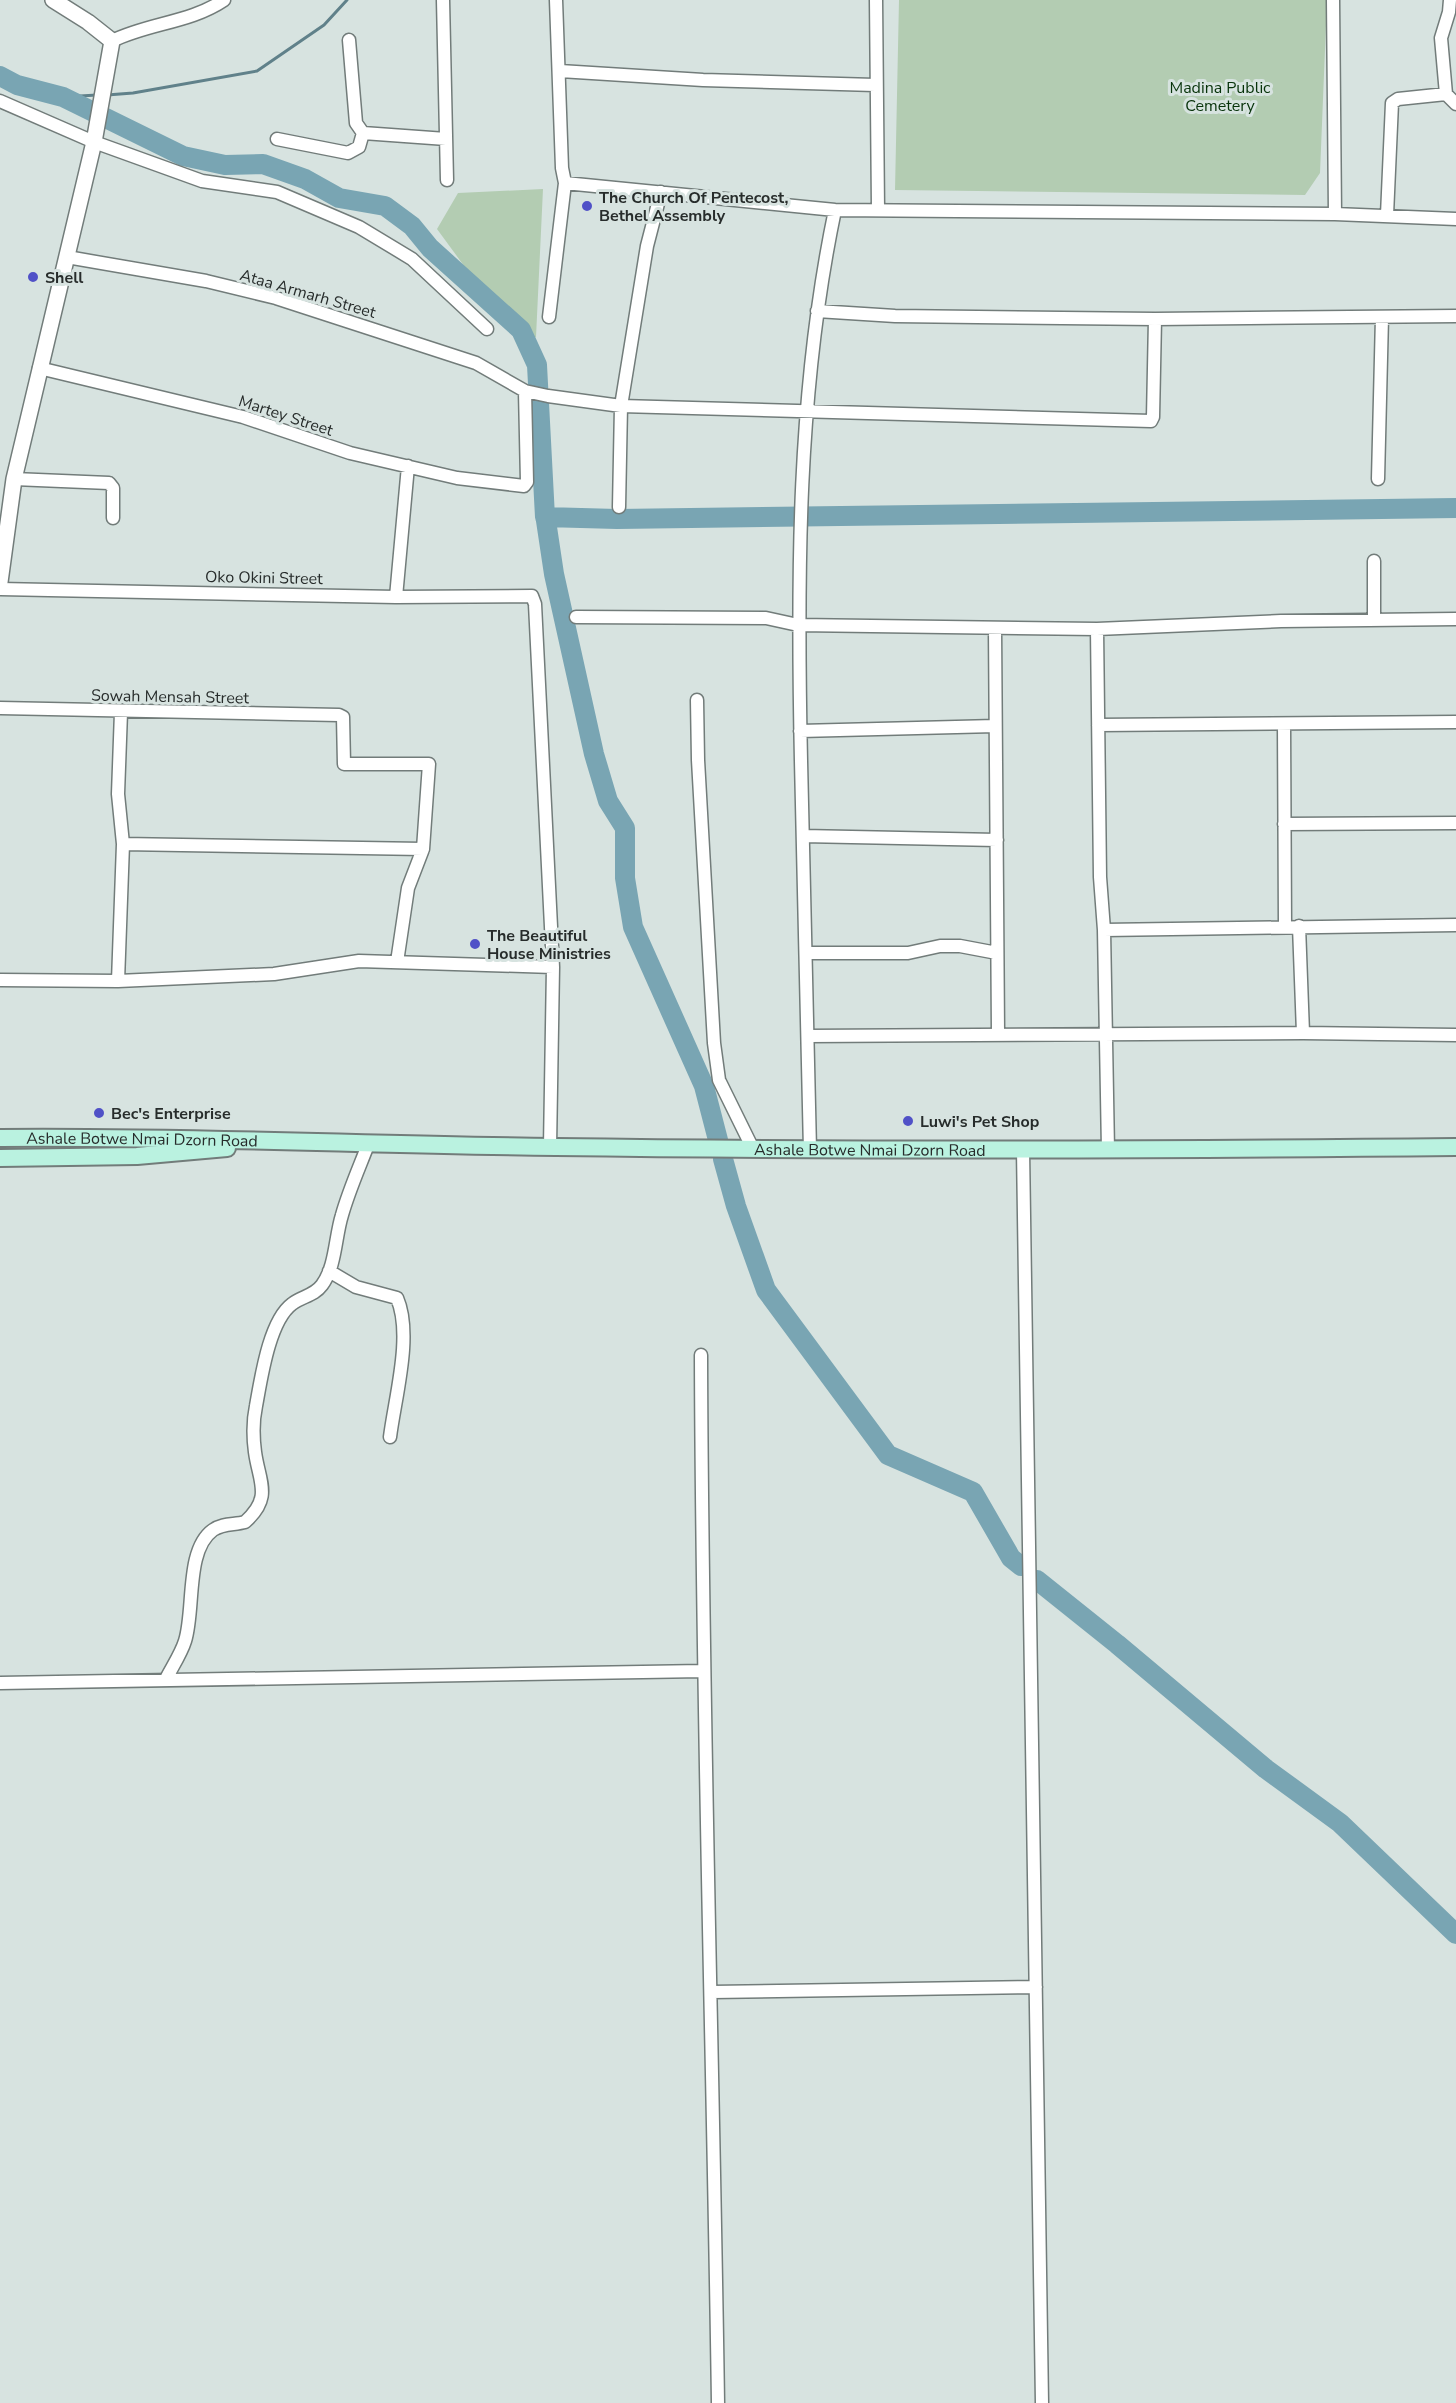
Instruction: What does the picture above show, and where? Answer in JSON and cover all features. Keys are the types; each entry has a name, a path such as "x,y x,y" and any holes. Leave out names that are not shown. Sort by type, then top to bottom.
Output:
{"main road":[{"name":"Ashale Botwe Nmai Dzorn Road","path":"0,1137 129,1136 285,1142 810,1150 1456,1148"},
{"name":"Ashale Botwe Nmai Dzorn Road","path":"0,1158 137,1156 285,1142"}],"street":[{"path":"53,0 88,22 112,41"},
{"path":"112,41 140,29 198,14 224,0"},
{"path":"443,0 447,180"},
{"path":"549,317 565,183 562,168 556,0"},
{"path":"876,0 875,85 878,209"},
{"path":"1333,0 1335,214"},
{"path":"1452,8 1441,38 1446,94 1456,104"},
{"path":"350,40 356,123 363,133"},
{"path":"0,582 14,479 95,139 112,41"},
{"path":"560,71 703,80 875,85"},
{"path":"1387,215 1392,103 1398,99 1446,94"},
{"path":"0,101 202,181 277,192 360,227 412,259 487,329"},
{"path":"363,133 446,139"},
{"path":"277,139 348,153 359,147 363,133"},
{"path":"565,183 835,210 1335,214 1456,219"},
{"path":"619,507 621,406 647,246 661,192"},
{"path":"810,1150 798,625 800,532 806,412 817,311 835,210"},
{"name":"Ataa Armarh Street","path":"67,257 206,281 276,298 476,363 527,392 621,406 1151,421 1153,417 1155,319"},
{"path":"817,311 895,316 1155,319 1456,316"},
{"path":"1378,478 1382,317"},
{"name":"Martey Street","path":"39,368 243,417 350,453 457,478 524,486 527,482 527,392"},
{"path":"396,597 408,466"},
{"path":"14,479 109,483 113,488 113,518"},
{"path":"1374,561 1374,620"},
{"name":"Oko Okini Street","path":"0,588 396,597 527,594 532,596 535,604 553,967"},
{"path":"576,617 766,618 798,625 1097,629 1456,618"},
{"path":"995,628 998,1033"},
{"path":"1097,629 1100,878 1104,930 1108,1150"},
{"path":"697,700 698,760 714,1043 719,1080 753,1149"},
{"name":"Sowah Mensah Street","path":"0,708 343,717 344,764 426,763 430,765 423,849"},
{"path":"118,981 123,844 118,794 121,712"},
{"path":"1098,725 1456,722"},
{"path":"1284,724 1286,926"},
{"path":"800,730 995,726"},
{"path":"1284,824 1456,824"},
{"path":"803,836 997,840"},
{"path":"123,844 423,849 408,888 397,963"},
{"path":"1104,930 1456,925"},
{"path":"1299,926 1303,1033"},
{"path":"806,953 908,953 940,946 960,946 997,953"},
{"path":"0,980 118,981 274,974 359,961 553,967 550,1147"},
{"path":"808,1036 998,1033 1456,1035"},
{"path":"166,1679 185,1642 195,1563 200,1546 212,1530 220,1526 245,1522 254,1514 262,1494 263,1488 255,1454 254,1426 273,1333 282,1315 291,1304 314,1294 322,1285 328,1271 342,1215 369,1142"},
{"path":"1023,1150 1042,2403"},
{"path":"328,1271 356,1287 398,1298 402,1309 404,1344 390,1437"},
{"path":"701,1355 702,1671 712,1992 718,2403"},
{"path":"0,1683 702,1671"},
{"path":"712,1992 1036,1987"}],"green space":[{"name":"Madina Public Cemetery","path":"899,0 1327,0 1320,173 1305,195 895,190"},
{"path":"543,189 536,337 531,339 513,310 470,274 437,229 458,193"}],"waterway":[{"path":"107,95 133,93 257,71 324,25 347,0"},
{"path":"0,76 17,85 63,97 183,156 225,165 263,164 305,179 339,198 385,206 412,226 430,248 521,330 537,365 545,517 617,519 1456,508"},
{"path":"63,97 97,95"},
{"path":"545,514 554,574 594,754 608,801 625,828 625,878 633,927 704,1086 718,1140"},
{"path":"723,1159 736,1206 766,1290 888,1455 973,1492 1011,1558 1021,1566"},
{"path":"1037,1580 1266,1769 1340,1823 1456,1934"}],"place":[{"name":"The Church Of Pentecost, Bethel Assembly","path":"587,206"},
{"name":"Shell","path":"33,277"},
{"name":"The Beautiful House Ministries","path":"475,944"},
{"name":"Bec's Enterprise","path":"99,1113"},
{"name":"Luwi's Pet Shop","path":"908,1121"}]}
